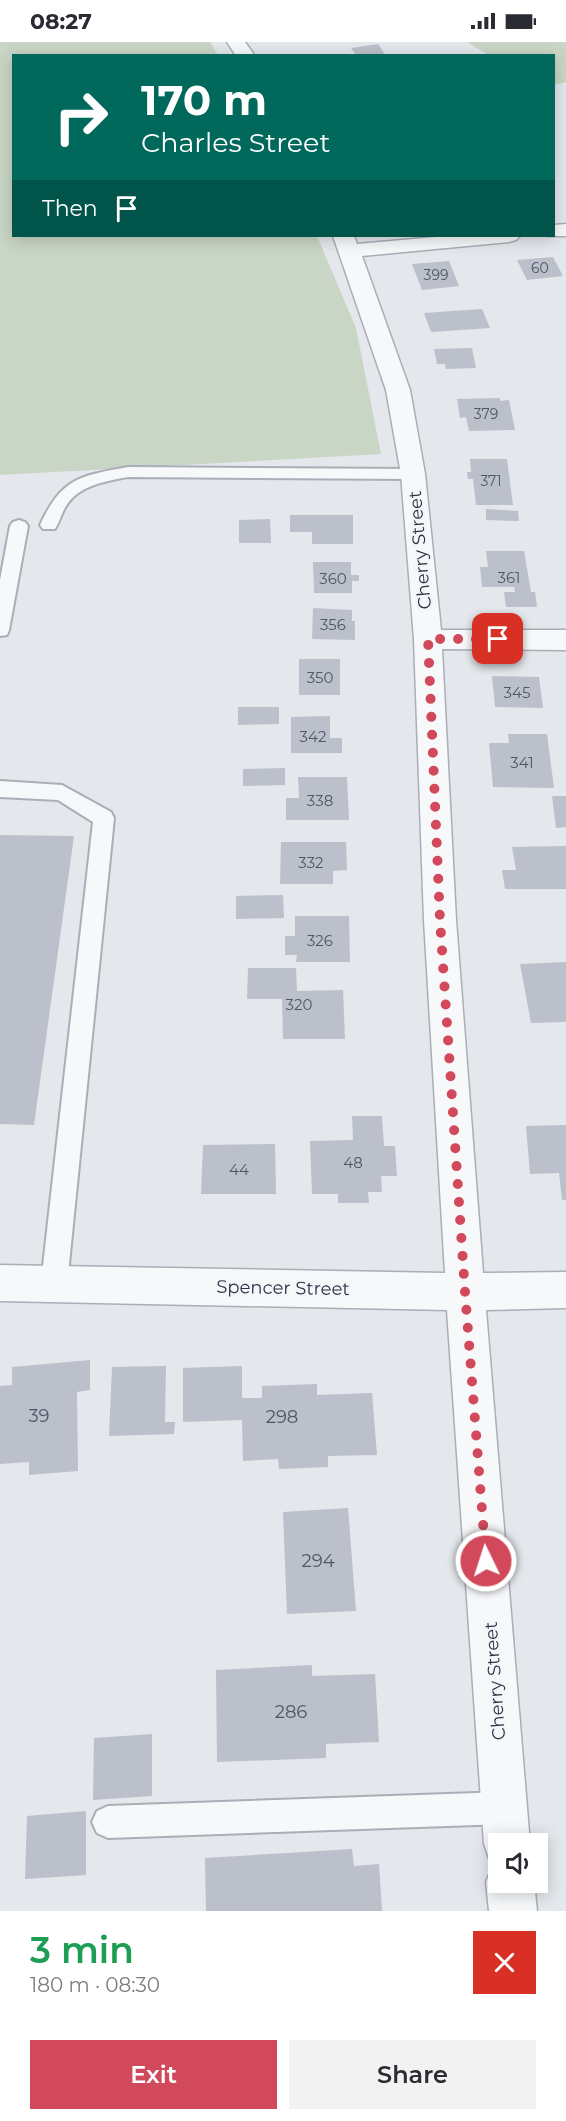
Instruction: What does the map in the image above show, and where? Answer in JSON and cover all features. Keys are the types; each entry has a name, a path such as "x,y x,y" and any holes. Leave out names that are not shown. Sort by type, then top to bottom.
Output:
{"street":[{"path":"347,243 486,237"},
{"name":"Cherry Street","path":"347,243 398,390 413,474 428,639 440,920 465,1292 506,1833"},
{"path":"428,639 566,640"},
{"name":"Spencer Street","path":"0,1283 465,1292 566,1290"},
{"path":"511,1893 513,1911"}],"lane":[{"path":"49,525 62,500 75,489 89,482 128,472 413,474"},
{"path":"0,630 19,526"},
{"path":"0,789 62,794 104,818 54,1284"},
{"path":"108,1822 505,1808"}],"green space":[{"path":"0,42 210,42 217,54 12,54 12,237 317,237 356,328 381,454 0,475"},
{"path":"467,42 566,42 566,82 555,85 555,54 486,54"}],"building":[{"path":"378,44 385,54 356,54 351,48"},
{"path":"553,257 563,276 527,280 517,260"},
{"path":"449,261 459,286 422,290 412,264"},
{"path":"482,309 490,328 431,332 424,313"},
{"path":"472,348 476,368 446,369 445,364 437,364 434,349"},
{"path":"500,398 500,401 509,400 515,430 469,431 466,417 460,418 457,399"},
{"path":"470,459 507,459 513,505 476,505 473,479 468,479 467,472 471,472"},
{"path":"486,509 518,511 519,521 486,520"},
{"path":"290,515 353,515 353,544 312,544 312,532 290,532"},
{"path":"270,519 271,543 239,543 239,520"},
{"path":"486,551 524,551 531,592 535,592 537,607 506,607 504,592 515,592 514,587 482,587 480,567 488,567"},
{"path":"313,562 351,562 351,575 359,575 359,581 352,581 352,593 314,593"},
{"path":"313,608 352,610 352,621 355,621 355,640 312,639"},
{"path":"299,659 340,659 340,695 299,695"},
{"path":"492,676 539,677 543,708 495,707"},
{"path":"238,707 279,707 279,724 238,725"},
{"path":"330,716 330,738 342,738 342,753 291,753 291,717"},
{"path":"508,734 547,734 554,788 493,787 489,743 509,743"},
{"path":"285,768 285,785 243,786 243,769"},
{"path":"298,777 347,777 349,820 286,820 286,798 299,798"},
{"path":"552,796 566,796 566,827 556,828"},
{"path":"0,835 74,836 34,1125 0,1124"},
{"path":"281,842 346,842 347,870 333,871 333,884 280,884"},
{"path":"566,846 566,889 505,889 502,870 516,870 512,847"},
{"path":"283,895 284,918 236,919 236,896"},
{"path":"295,916 349,916 350,962 296,962 297,955 285,955 285,936 295,936"},
{"path":"566,962 566,1022 531,1023 520,964"},
{"path":"248,968 296,968 297,991 343,990 345,1039 283,1039 282,999 247,999"},
{"path":"352,1116 382,1116 384,1146 395,1146 397,1176 381,1176 382,1192 368,1192 369,1203 338,1203 338,1194 312,1194 310,1141 353,1140"},
{"path":"566,1125 566,1200 562,1200 559,1173 530,1174 526,1126"},
{"path":"275,1144 276,1194 201,1194 203,1145"},
{"path":"90,1360 90,1390 77,1392 78,1471 29,1475 29,1462 0,1464 0,1386 12,1385 12,1367"},
{"path":"166,1366 165,1422 175,1422 174,1434 109,1436 112,1367"},
{"path":"242,1366 242,1398 262,1398 262,1386 317,1384 317,1395 372,1393 377,1455 328,1456 328,1467 279,1469 278,1459 243,1461 242,1420 183,1422 183,1368"},
{"path":"348,1508 356,1611 287,1614 283,1512"},
{"path":"312,1665 312,1676 375,1674 379,1742 326,1744 326,1758 217,1762 216,1670"},
{"path":"152,1734 152,1796 93,1800 94,1738"},
{"path":"86,1811 86,1875 25,1879 27,1816"},
{"path":"352,1849 354,1866 379,1864 382,1911 206,1911 205,1858"}],"route":[{"path":"486,1561 440,920 428,639 498,639"}]}
